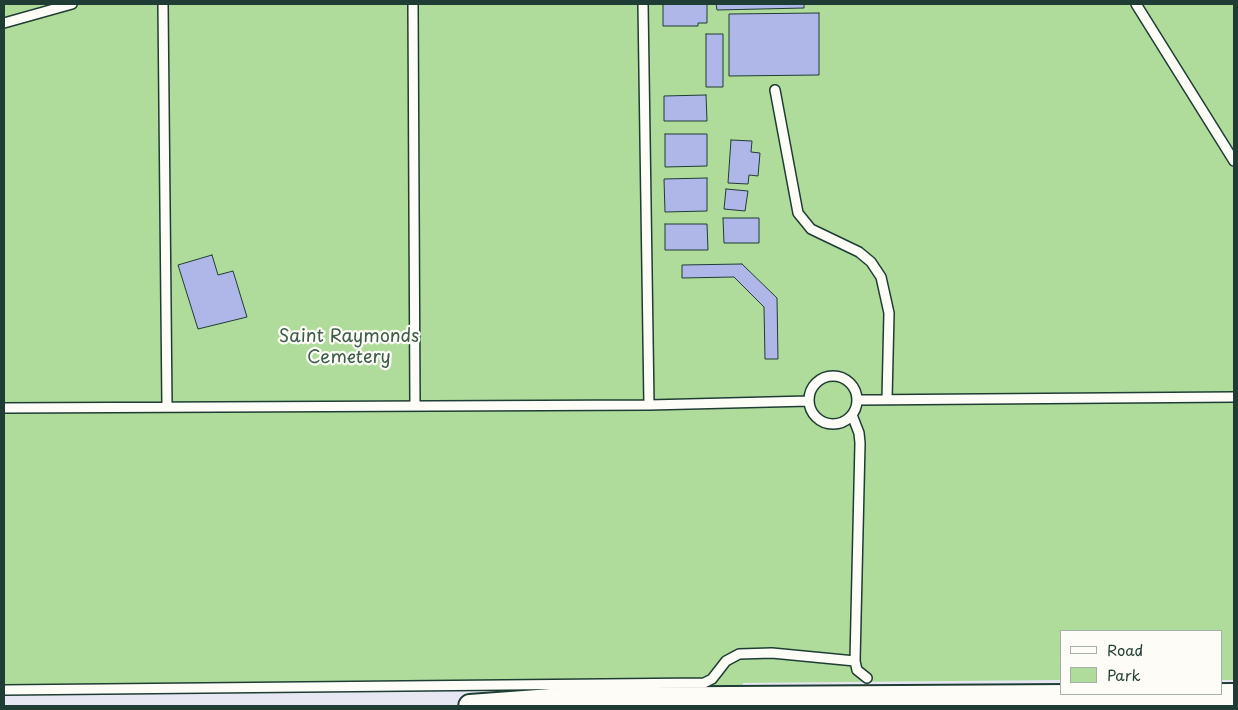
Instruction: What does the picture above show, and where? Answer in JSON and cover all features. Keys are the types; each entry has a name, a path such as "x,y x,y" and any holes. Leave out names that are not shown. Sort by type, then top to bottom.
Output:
{"street":[{"path":"470,706 565,699 1234,695"}],"lane":[{"path":"4,23 72,4"},
{"path":"163,4 167,407"},
{"path":"413,4 415,406"},
{"path":"644,4 649,405"},
{"path":"1136,4 1234,161"},
{"path":"775,90 798,213 811,229 859,252 871,262 881,277 889,313 887,399"},
{"path":"832,376 846,380 852,386 857,400 852,415 838,424 822,422 811,409 809,401 813,387 818,381 832,376"},
{"path":"857,400 1234,397"},
{"path":"4,408 649,405 809,401"},
{"path":"852,415 860,433 855,662 857,670 867,678"},
{"path":"4,690 704,683 712,679 726,662 739,654 772,653 855,662"}],"green space":[{"name":"Saint Raymonds Cemetery","path":"4,4 1234,4 1234,680 1223,680 1223,630 1060,630 1060,680 743,683 742,688 4,694"}],"building":[{"path":"663,4 707,4 707,23 698,23 698,26 663,26"},
{"path":"716,4 804,4 804,8 717,10"},
{"path":"819,13 819,75 729,76 729,14"},
{"path":"706,34 723,34 723,87 706,87"},
{"path":"706,95 707,121 664,121 664,96"},
{"path":"665,134 707,134 707,166 665,167"},
{"path":"731,140 752,141 751,152 760,153 758,176 749,175 748,184 728,183"},
{"path":"707,178 707,211 665,212 664,179"},
{"path":"726,189 748,191 745,211 724,209"},
{"path":"723,218 759,218 759,243 724,243"},
{"path":"665,224 707,224 708,250 665,250"},
{"path":"212,255 218,275 233,271 247,317 198,329 178,265"},
{"path":"742,264 777,298 778,359 765,359 764,307 734,277 682,278 682,265"}]}
